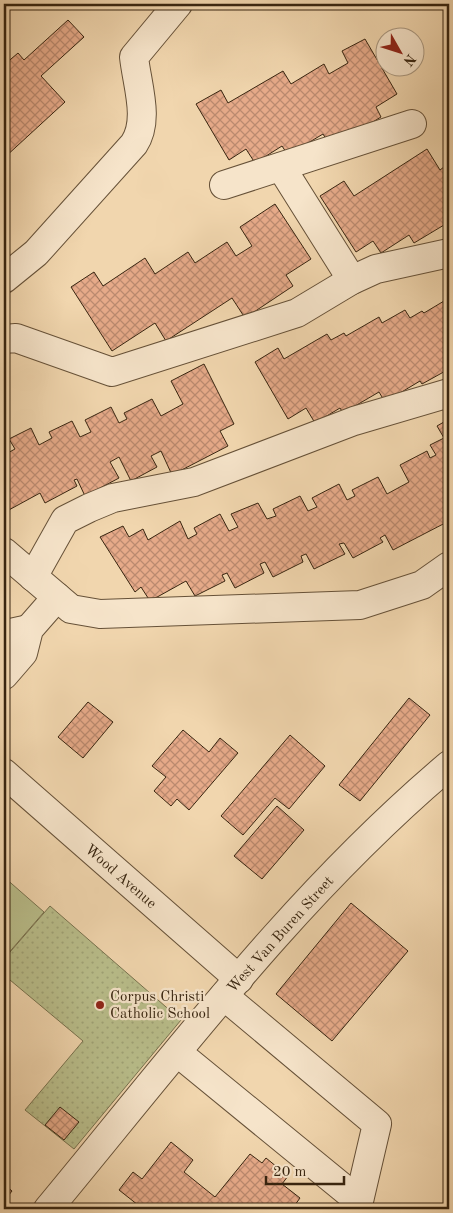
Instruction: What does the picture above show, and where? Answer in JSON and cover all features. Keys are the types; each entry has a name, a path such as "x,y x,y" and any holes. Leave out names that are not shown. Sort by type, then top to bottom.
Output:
{"street":[{"path":"4,278 36,253 140,135 142,118 134,57 178,4"},
{"path":"224,185 412,124"},
{"path":"281,167 352,280"},
{"path":"4,339 16,338 112,372 297,313 352,280 376,269 449,252"},
{"path":"33,577 65,520 89,508 113,498 194,482 354,421 449,393"},
{"path":"4,552 71,609 100,614 360,604 422,584 449,566"},
{"path":"4,675 23,653 16,633 58,598"},
{"name":"West Van Buren Street","path":"48,1209 231,988 347,858 398,808 449,765"},
{"name":"Wood Avenue","path":"4,773 377,1124 358,1205"},
{"path":"178,1053 358,1205"}],"green space":[{"path":"4,877 44,912 6,956 4,953"},
{"path":"50,906 181,1020 74,1149 25,1110 83,1041 4,975 4,959"}],"building":[{"path":"68,20 84,37 41,76 65,102 4,158 4,65 18,53 24,60"},
{"path":"365,39 376,58 376,78 388,78 397,94 376,107 381,117 331,147 323,134 288,155 282,146 255,163 246,149 229,160 196,104 221,90 228,103 283,71 291,84 324,64 329,74 348,63 342,51"},
{"path":"427,149 440,170 449,163 449,222 414,243 409,235 381,253 373,241 356,252 320,196 344,181 354,196"},
{"path":"275,204 311,259 286,275 293,286 245,318 232,298 166,341 155,323 112,351 71,287 94,272 103,286 145,258 155,274 188,252 195,263 227,242 236,256 252,246 240,227"},
{"path":"449,298 449,369 422,384 420,381 385,402 379,392 343,413 340,408 315,423 306,408 288,419 255,362 278,348 284,359 327,334 331,340 344,333 346,336 379,317 382,323 405,310 410,318 422,311 424,313"},
{"path":"204,364 234,424 220,431 228,446 172,475 161,451 151,456 157,467 131,481 119,457 110,462 119,478 85,496 77,479 74,480 77,486 45,503 40,493 7,511 4,504 4,455 15,449 9,439 31,428 39,445 52,438 49,432 72,421 80,437 91,432 85,420 111,407 119,423 127,419 124,413 152,399 161,416 183,404 171,381"},
{"path":"449,419 449,507 446,509 449,521 393,550 385,535 380,538 383,542 353,558 344,543 339,544 345,554 314,569 306,554 301,556 303,562 273,577 265,562 260,564 264,573 235,588 227,573 222,575 225,581 195,596 186,581 150,601 141,587 135,592 100,537 123,526 129,537 143,529 148,540 180,521 188,539 197,534 194,528 220,514 229,531 238,527 231,514 258,503 267,519 276,516 273,509 300,496 308,511 317,507 312,498 339,484 347,500 355,496 352,490 378,477 387,494 409,482 400,465 427,451 430,458 436,455 430,445 444,438 437,426"},
{"path":"409,698 430,715 360,801 339,785"},
{"path":"88,702 113,722 83,758 58,737"},
{"path":"183,730 209,752 220,738 238,753 189,810 177,799 171,806 154,791 166,777 152,766"},
{"path":"290,735 325,766 289,809 275,798 243,835 221,816"},
{"path":"277,806 304,830 262,879 234,856"},
{"path":"351,903 408,951 332,1041 276,994"},
{"path":"60,1107 79,1122 64,1140 45,1125"},
{"path":"171,1142 193,1160 184,1172 215,1197 250,1154 262,1163 266,1158 288,1176 282,1184 300,1198 292,1209 135,1209 138,1205 119,1190 133,1172 142,1179"},
{"path":"4,1184 12,1191 4,1201"}],"place":[{"name":"Corpus Christi Catholic School","path":"100,1005"}]}
